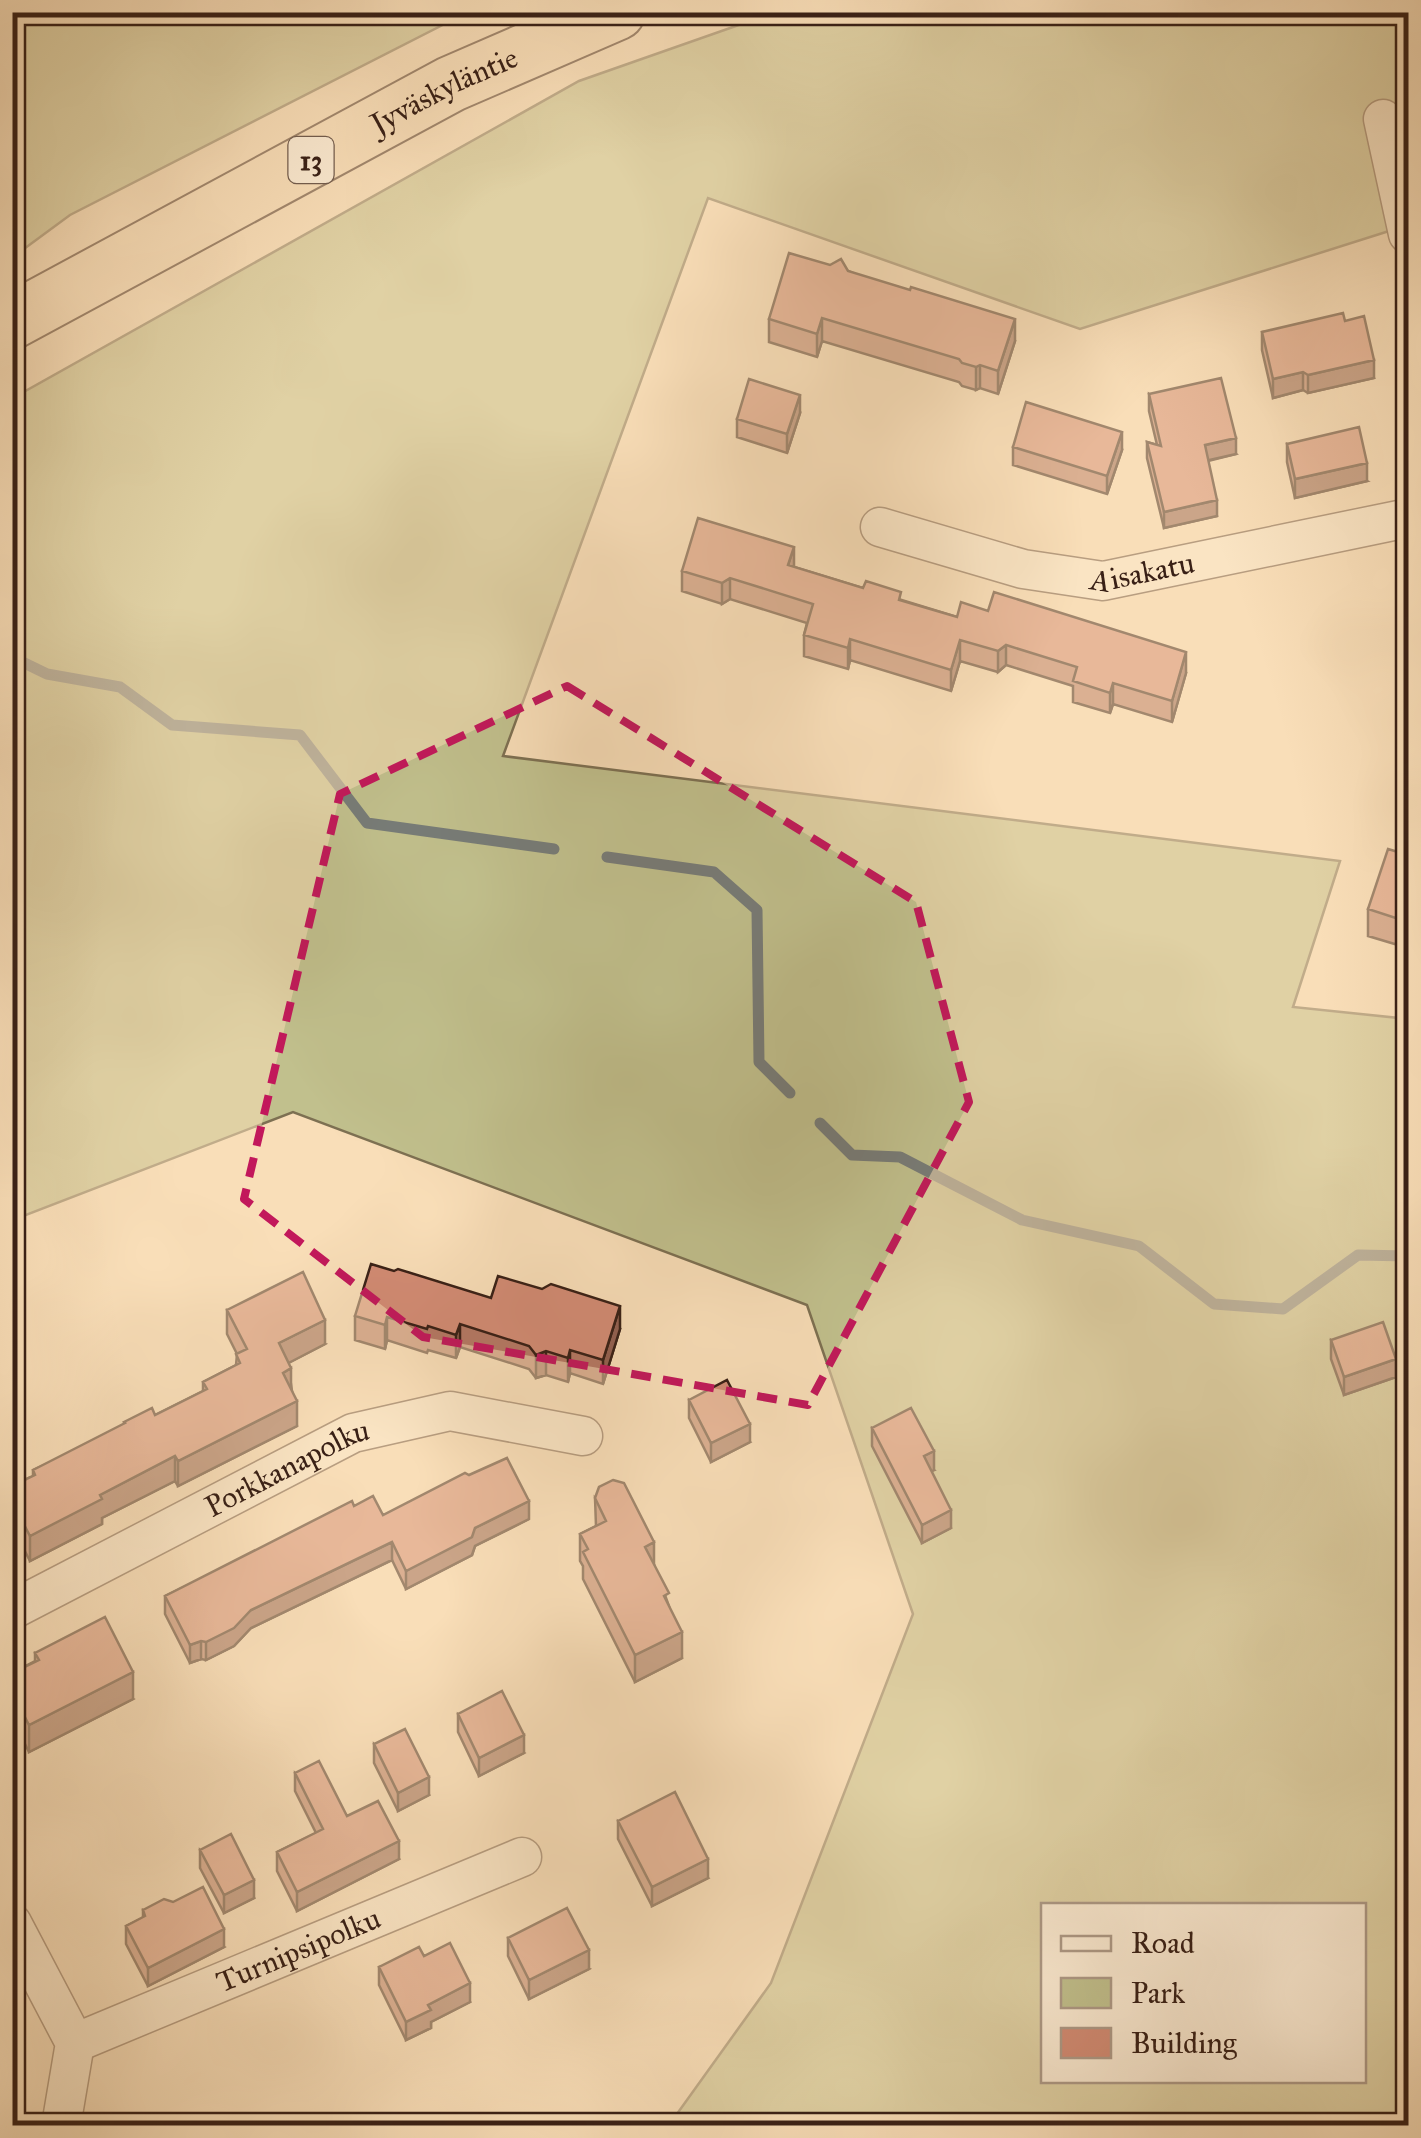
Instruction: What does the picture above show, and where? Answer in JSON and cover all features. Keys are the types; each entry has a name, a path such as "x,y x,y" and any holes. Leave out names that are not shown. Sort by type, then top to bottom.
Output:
{"highway":[{"name":"Jyväskyläntie","path":"12,322 451,84 617,12"}],"street":[{"path":"1383,119 1408,234"},
{"name":"Aisakatu","path":"880,527 1023,569 1103,581 1408,518"},
{"name":"Porkkanapolku","path":"12,1610 354,1433 450,1411 584,1436"},
{"name":"Turnipsipolku","path":"75,2043 522,1857"},
{"path":"12,1923 75,2043 62,2126"}],"highlighted area":[{"path":"567,686 916,902 969,1102 808,1405 423,1337 244,1199 340,794"}],"green space":[{"path":"13,12 466,13 70,215 13,257"},
{"path":"773,13 1408,13 1408,225 1080,329 708,198 503,756 1340,861 1293,1007 1408,1019 1408,2125 669,2125 771,1983 913,1614 807,1305 293,1112 13,1220 13,398 579,81"}],"building":[{"path":"789,253 830,265 841,259 848,271 1015,319 998,371 822,318 817,334 769,319"},
{"path":"1343,313 1345,321 1364,316 1374,360 1273,379 1262,332"},
{"path":"1221,378 1236,438 1205,445 1217,500 1164,512 1147,442 1161,446 1149,394"},
{"path":"749,379 800,395 787,434 737,419"},
{"path":"1026,402 1122,432 1107,476 1013,447"},
{"path":"1359,427 1367,463 1295,479 1287,444"},
{"path":"698,518 794,547 788,565 863,588 866,581 901,592 899,600 957,617 961,602 988,611 994,592 1186,652 1172,701 1113,683 1110,693 1073,681 1077,667 1006,645 998,651 960,640 951,670 850,639 848,648 804,635 813,604 730,578 722,583 682,571"},
{"path":"1388,849 1408,855 1408,922 1368,909"},
{"path":"371,1264 491,1298 498,1276 542,1289 551,1284 620,1306 603,1360 570,1350 568,1358 546,1351 536,1355 529,1346 460,1324 456,1335 387,1317 385,1325 355,1316"},
{"path":"303,1272 325,1320 279,1343 291,1368 283,1373 297,1401 178,1461 175,1456 30,1536 12,1502 12,1486 35,1475 33,1470 152,1408 155,1415 207,1389 203,1382 240,1363 236,1354 247,1349 227,1310"},
{"path":"1383,1322 1396,1359 1344,1377 1331,1340"},
{"path":"727,1380 750,1424 711,1443 689,1400"},
{"path":"911,1408 934,1451 924,1456 951,1510 922,1525 872,1428"},
{"path":"507,1458 529,1501 475,1528 472,1537 406,1571 392,1542 251,1610 234,1628 190,1645 165,1596 352,1501 354,1506 373,1496 383,1515 465,1473 469,1475"},
{"path":"613,1480 624,1483 654,1542 645,1547 669,1593 664,1596 682,1632 635,1655 583,1552 588,1549 580,1534 606,1521 595,1498 599,1487"},
{"path":"105,1617 133,1672 29,1725 12,1692 12,1673 39,1660 35,1653"},
{"path":"502,1691 524,1735 479,1758 458,1714"},
{"path":"405,1729 429,1777 398,1793 374,1744"},
{"path":"319,1761 347,1816 378,1801 399,1841 297,1892 277,1852 323,1829 295,1773"},
{"path":"675,1792 708,1859 652,1887 618,1821"},
{"path":"231,1834 254,1880 224,1895 200,1850"},
{"path":"203,1887 224,1929 148,1968 126,1926 145,1916 143,1910 164,1899 173,1902"},
{"path":"567,1908 589,1950 529,1980 508,1938"},
{"path":"450,1943 470,1983 428,2005 431,2010 406,2022 379,1967 419,1947 424,1956"}],"waterway":[{"path":"12,657 47,674 120,687 172,725 300,735 367,823 554,849"},
{"path":"607,857 714,872 757,910 759,1062 790,1093"},
{"path":"820,1123 852,1155 900,1157 1022,1220 1139,1246 1214,1304 1283,1309 1358,1255 1408,1256"}]}
